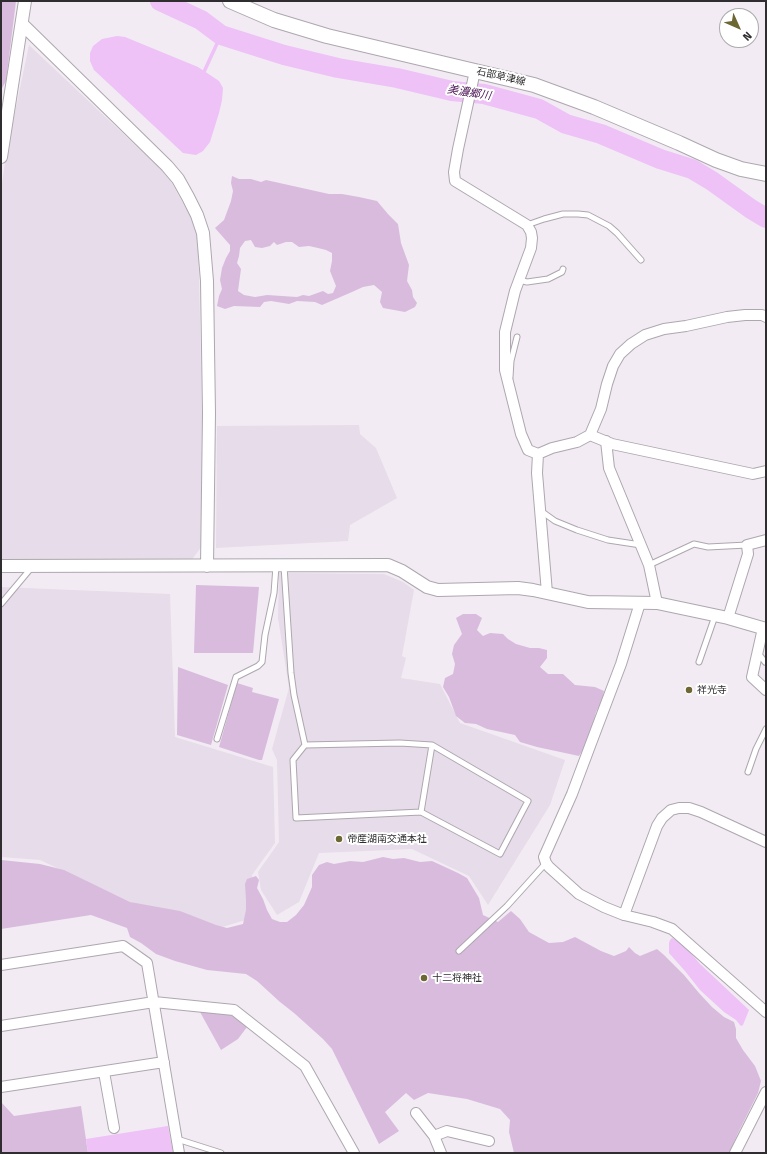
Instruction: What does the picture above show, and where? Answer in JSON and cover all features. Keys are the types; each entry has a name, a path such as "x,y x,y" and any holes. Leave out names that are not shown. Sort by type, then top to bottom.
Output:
{"main road":[{"name":"石部草津線","path":"230,1 274,20 327,36 474,75 534,85 594,107 716,160 741,169 766,174"}],"street":[{"path":"1,157 25,1"},
{"path":"22,24 167,166 178,179 197,215 202,233 207,281 209,413 207,566"},
{"path":"474,75 454,172 455,180 527,225 531,232 532,238 531,248 514,291 505,332 505,370 521,434 528,450 538,454 552,448 577,442 590,435 601,409 606,384 613,366 620,354 645,335 664,329 727,317 745,315 762,315 766,317"},
{"path":"590,435 612,444 753,474 766,471"},
{"path":"606,441 609,468 649,565 657,603"},
{"path":"538,454 537,473 547,593"},
{"path":"728,618 748,554 747,545 766,540"},
{"path":"1,566 388,566 395,567 427,587 438,590 518,588 588,602 657,603 728,618 764,628 752,677 766,690"},
{"path":"640,603 621,664 585,760 572,794 544,857 549,868 579,894 604,907 624,915 653,922 672,929 766,1012"},
{"path":"624,915 657,826 662,818 671,810 684,808 701,812 766,842"},
{"path":"1,965 123,946 147,963 179,1153"},
{"path":"1,1026 154,1002 234,1010 305,1066 354,1153"},
{"path":"1,1088 164,1062"},
{"path":"104,1072 114,1128"},
{"path":"735,1153 766,1092"},
{"path":"416,1114 434,1136 441,1153"},
{"path":"434,1136 447,1131 489,1141"}],"lane":[{"path":"527,225 563,214 588,215 609,226 618,233 641,260"},
{"path":"519,280 527,282 548,279 562,272 563,269"},
{"path":"508,384 517,337"},
{"path":"540,510 555,521 577,530 608,540 641,545"},
{"path":"649,565 694,544 708,547 747,545"},
{"path":"1,604 32,566"},
{"path":"217,739 236,677 258,666 262,662 265,635 280,566"},
{"path":"280,566 294,695 305,745"},
{"path":"699,662 715,615"},
{"path":"757,652 765,662"},
{"path":"748,772 756,749 766,729"},
{"path":"400,743 432,745 528,801 500,854 421,812 296,818 293,760 305,745 400,743"},
{"path":"421,812 432,745"},
{"path":"459,951 507,906 546,862"},
{"path":"177,1139 220,1153"}],"shaded area":[{"path":"1,1 16,1 6,81 1,90"},
{"path":"117,36 125,37 198,67 219,81 223,88 222,100 210,142 203,151 196,155 183,153 94,70 90,61 90,53 93,46 102,39"},
{"path":"29,45 167,175 197,228 202,418 201,547 191,561 1,562 1,191 6,155"},
{"path":"232,176 239,179 251,179 261,182 266,180 329,194 342,194 377,201 398,224 401,243 409,265 407,281 417,303 415,307 405,312 383,308 380,302 382,292 374,285 363,287 322,305 315,302 297,301 289,304 271,301 264,302 260,307 234,306 225,309 217,306 222,289 220,280 222,268 230,251 230,245 215,228 224,220 231,201 233,191 231,183","holes":["251,240 255,247 262,248 270,246 274,242 277,245 292,242 299,247 309,246 332,253 330,271 336,286 333,293 328,294 323,291 309,296 303,295 297,297 267,295 255,297 244,295 238,291 241,269 237,263 240,248 245,241"]},
{"path":"359,425 360,434 376,448 397,498 350,525 348,541 216,548 217,426"},
{"path":"279,573 384,574 403,582 414,590 402,656 406,658 401,678 440,684 460,723 565,760 550,805 488,905 469,876 412,849 319,853 299,902 277,915 261,890 258,872 279,842 277,760 272,749 289,688 278,618"},
{"path":"196,585 259,587 253,653 194,653"},
{"path":"1,587 170,594 175,737 273,767 275,843 252,875 255,917 216,929 130,902 40,860 1,857"},
{"path":"463,614 476,614 482,618 477,630 483,636 490,633 503,634 516,644 530,648 547,650 547,658 540,667 548,674 563,674 575,685 595,687 604,691 602,701 596,712 584,748 579,756 520,742 515,735 487,729 476,724 465,723 456,716 449,697 443,687 445,678 453,674 455,664 452,654 454,645 462,634 456,618"},
{"path":"178,667 228,685 211,745 177,735"},
{"path":"237,683 253,688 252,692 279,699 262,760 219,747"},
{"path":"383,857 393,859 404,858 420,862 432,861 458,873 467,878 479,898 483,915 498,922 511,911 520,919 529,932 549,943 563,942 575,937 614,956 626,951 629,947 640,956 657,949 684,975 712,1007 724,1017 734,1022 736,1038 755,1066 761,1081 758,1093 729,1153 514,1153 509,1132 510,1120 500,1109 467,1099 428,1093 414,1100 406,1093 385,1112 399,1131 379,1144 332,1049 294,1013 257,981 246,974 207,970 156,954 130,937 127,928 91,915 1,929 1,860 40,864 64,870 130,902 180,911 227,928 243,924 246,910 245,884 247,879 256,876 259,880 257,888 272,919 280,922 287,922 296,915 304,905 312,887 312,875 319,865 327,862 334,864 350,861 363,862"},
{"path":"672,938 677,940 689,951 700,964 749,1010 743,1025 741,1026 736,1020 724,1012 700,990 669,953 669,943"},
{"path":"200,1012 231,1015 247,1027 238,1039 221,1050"},
{"path":"1,1102 14,1116 81,1106 88,1153 1,1153"},
{"path":"168,1126 173,1153 88,1153 86,1139"}],"waterway":[{"name":"美濃郷川","path":"160,1 201,20 221,35 284,55 338,68 397,78 452,91 484,94 539,109 566,124 601,134 660,159 692,169 766,218"},
{"path":"203,74 221,35"}],"place":[{"name":"祥光寺","path":"689,690"},
{"name":"帝産湖南交通本社","path":"339,839"},
{"name":"十二将神社","path":"424,978"}]}
